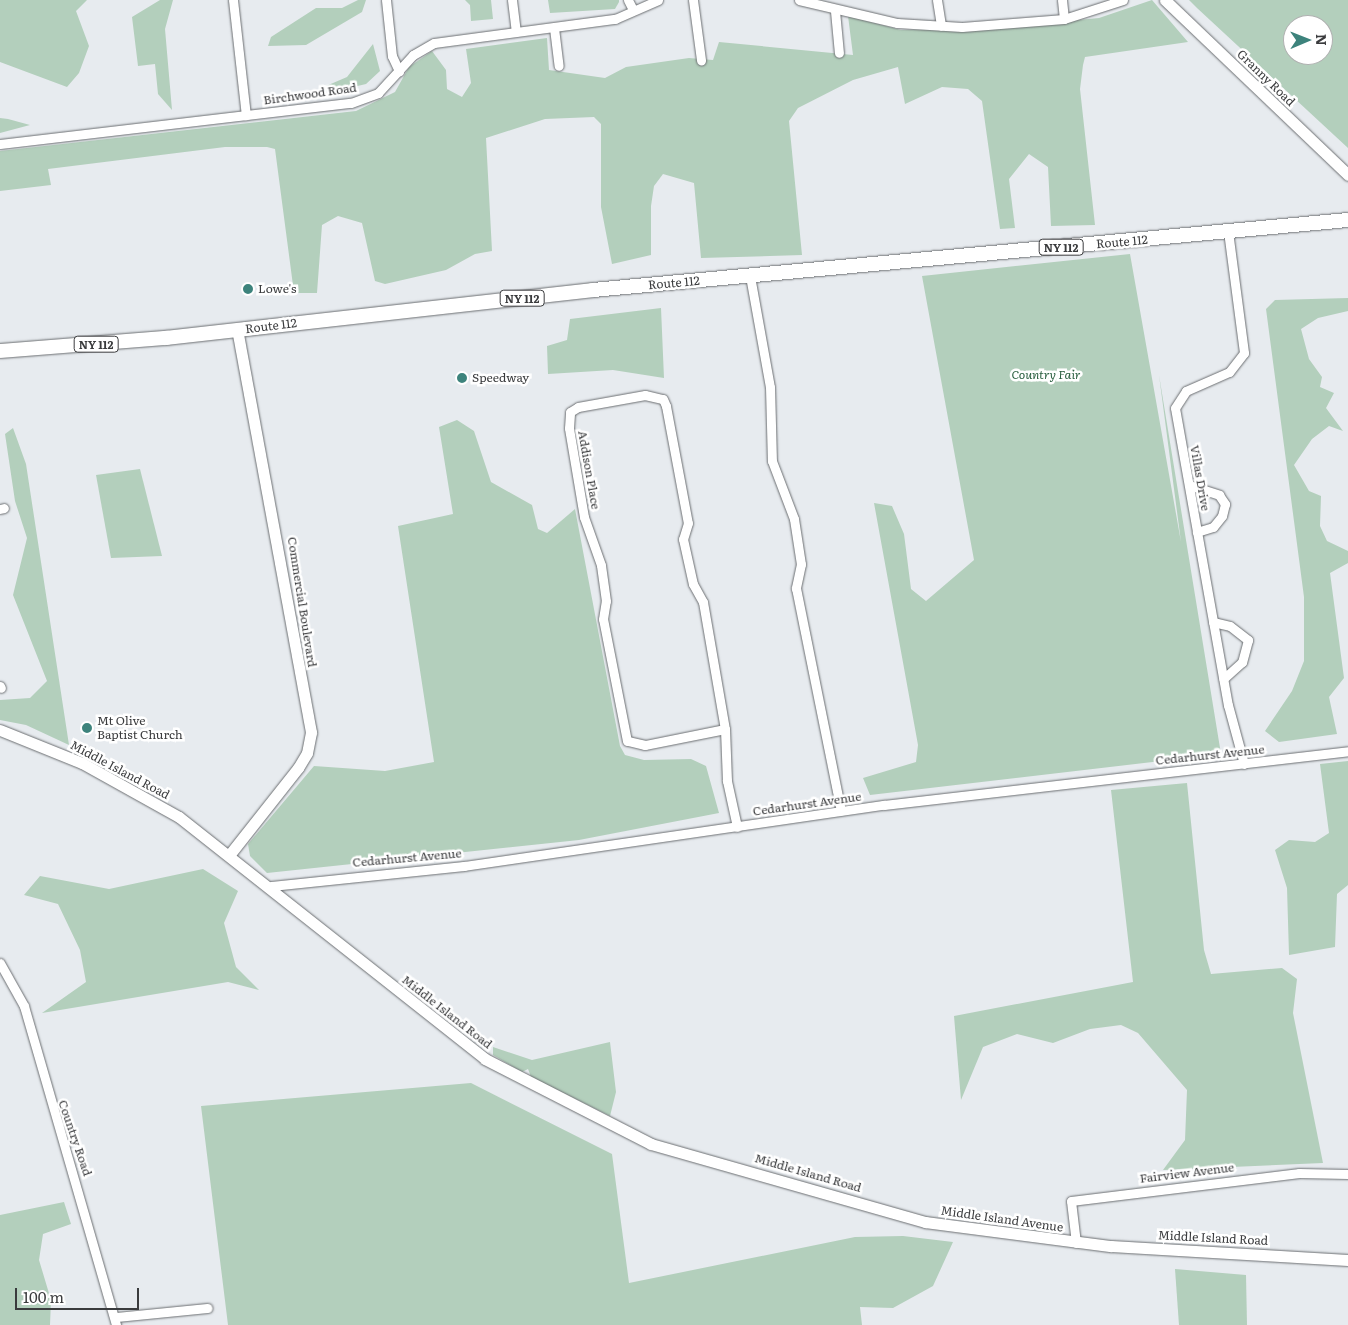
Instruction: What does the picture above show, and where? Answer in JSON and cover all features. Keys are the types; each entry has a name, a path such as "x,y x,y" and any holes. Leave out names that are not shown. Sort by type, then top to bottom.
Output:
{"main road":[{"name":"Route 112","path":"0,352 238,330 750,276 1348,220"}],"street":[{"path":"232,0 246,115"},
{"path":"386,0 392,56 399,71"},
{"path":"512,0 516,32"},
{"path":"628,0 633,10"},
{"name":"Birchwood Road","path":"0,144 366,99 399,71 413,54 434,43 615,19 658,0"},
{"path":"692,0 700,60"},
{"path":"799,0 835,11 940,26 1064,19 1123,0"},
{"path":"937,0 940,26"},
{"path":"1062,0 1064,19"},
{"name":"Granny Road","path":"1166,0 1348,175"},
{"path":"835,11 839,53"},
{"path":"554,28 559,66"},
{"name":"Villas Drive","path":"1228,231 1244,353 1228,372 1186,391 1175,408 1224,679 1244,764"},
{"path":"750,276 770,387 772,461 794,519 801,564 796,588 841,812"},
{"name":"Commercial Boulevard","path":"230,854 298,768 307,753 311,732 238,330"},
{"name":"Addison Place","path":"725,729 645,745 627,741 603,619 606,601 601,565 584,517 569,428 570,412 578,407 645,394 663,399 688,523 683,538 693,584 703,602 725,729 727,781 737,827"},
{"path":"1189,485 1212,491 1225,504 1222,516 1213,527 1197,532"},
{"path":"1213,622 1230,626 1248,640 1242,662 1224,679"},
{"name":"Middle Island Road","path":"0,730 90,768 179,817 271,886 486,1060 651,1144 925,1222"},
{"name":"Cedarhurst Avenue","path":"271,886 464,866 841,812 1348,751"},
{"name":"Country Road","path":"0,963 24,1006 116,1321"},
{"name":"Fairview Avenue","path":"1076,1243 1071,1201 1299,1173 1348,1174"},
{"name":"Middle Island Avenue","path":"925,1222 1076,1243"},
{"name":"Middle Island Road","path":"1076,1243 1348,1260"},
{"path":"116,1321 208,1308"}],"green space":[{"path":"0,0 87,0 76,11 89,46 79,73 67,87 0,62"},
{"path":"160,0 173,0 165,29 172,110 158,94 155,64 138,66 132,17"},
{"path":"358,0 366,0 362,12 306,45 268,46 271,37 316,8 342,8"},
{"path":"465,0 491,0 493,19 471,21 470,5"},
{"path":"548,0 619,0 619,2 615,9 550,13"},
{"path":"1152,0 1188,42 1085,57 1080,89 1095,225 1051,226 1048,167 1029,154 1009,179 1015,228 1000,229 982,101 968,89 942,87 905,104 898,67 853,80 798,108 789,121 802,255 701,258 694,183 663,174 654,186 651,206 651,255 612,264 601,207 601,124 594,117 545,119 486,138 492,251 475,254 446,270 385,284 375,281 362,223 338,216 322,225 317,293 294,293 275,149 267,147 225,147 48,169 51,185 0,191 0,151 356,111 395,92 409,67 432,51 446,70 447,89 462,97 471,83 466,49 547,38 549,70 605,78 626,67 689,58 713,60 719,42 853,55 848,16 901,30 1007,27 1099,18"},
{"path":"1189,0 1348,0 1348,148 1197,8"},
{"path":"373,44 380,71 366,84 332,92 319,89 347,77"},
{"path":"0,118 8,119 30,125 0,133"},
{"name":"Country Fair","path":"1130,254 1181,542 1159,375 1221,754 870,795 863,778 916,762 918,745 874,503 892,506 904,534 911,589 926,601 974,560 922,276"},
{"path":"1348,298 1348,311 1318,318 1301,329 1309,359 1322,377 1320,387 1334,393 1326,408 1343,431 1329,426 1312,439 1294,465 1309,491 1321,496 1320,526 1327,541 1348,551 1348,563 1330,573 1344,678 1329,697 1337,734 1279,742 1265,731 1292,691 1304,661 1304,597 1266,309 1275,300"},
{"path":"661,308 664,378 613,370 548,374 547,346 567,340 570,319"},
{"path":"457,420 474,431 491,482 532,505 538,529 547,533 575,509 620,746 625,755 644,760 691,759 706,766 719,813 579,840 267,873 250,856 248,844 314,766 385,771 434,762 398,526 453,514 439,427"},
{"path":"13,428 26,464 69,745 26,725 0,720 0,700 30,698 47,681 13,595 27,538 15,501 5,434"},
{"path":"140,469 162,556 111,558 96,475"},
{"path":"1348,761 1348,885 1337,894 1335,947 1289,955 1287,888 1275,850 1289,840 1315,842 1329,833 1320,764"},
{"path":"1187,783 1204,950 1211,974 1282,968 1297,979 1293,1013 1323,1163 1163,1170 1185,1140 1187,1090 1138,1033 1121,1025 1090,1029 1053,1043 1017,1034 983,1047 961,1100 954,1016 1133,982 1111,790"},
{"path":"203,869 238,891 224,923 236,967 259,990 228,982 42,1013 86,982 80,950 58,904 24,895 40,876 109,889"},
{"path":"610,1042 616,1092 610,1116 531,1077 528,1069 522,1072 493,1055 493,1047 532,1060"},
{"path":"471,1083 612,1154 629,1283 855,1237 903,1236 953,1242 933,1286 893,1308 860,1307 862,1325 228,1325 201,1106"},
{"path":"64,1202 71,1224 43,1234 39,1260 51,1300 50,1325 0,1325 0,1215"},
{"path":"1175,1269 1246,1275 1247,1325 1179,1325"}],"place":[{"name":"Lowe's","path":"248,289"},
{"name":"Speedway","path":"462,378"},
{"name":"Mt Olive Baptist Church","path":"87,728"}]}
